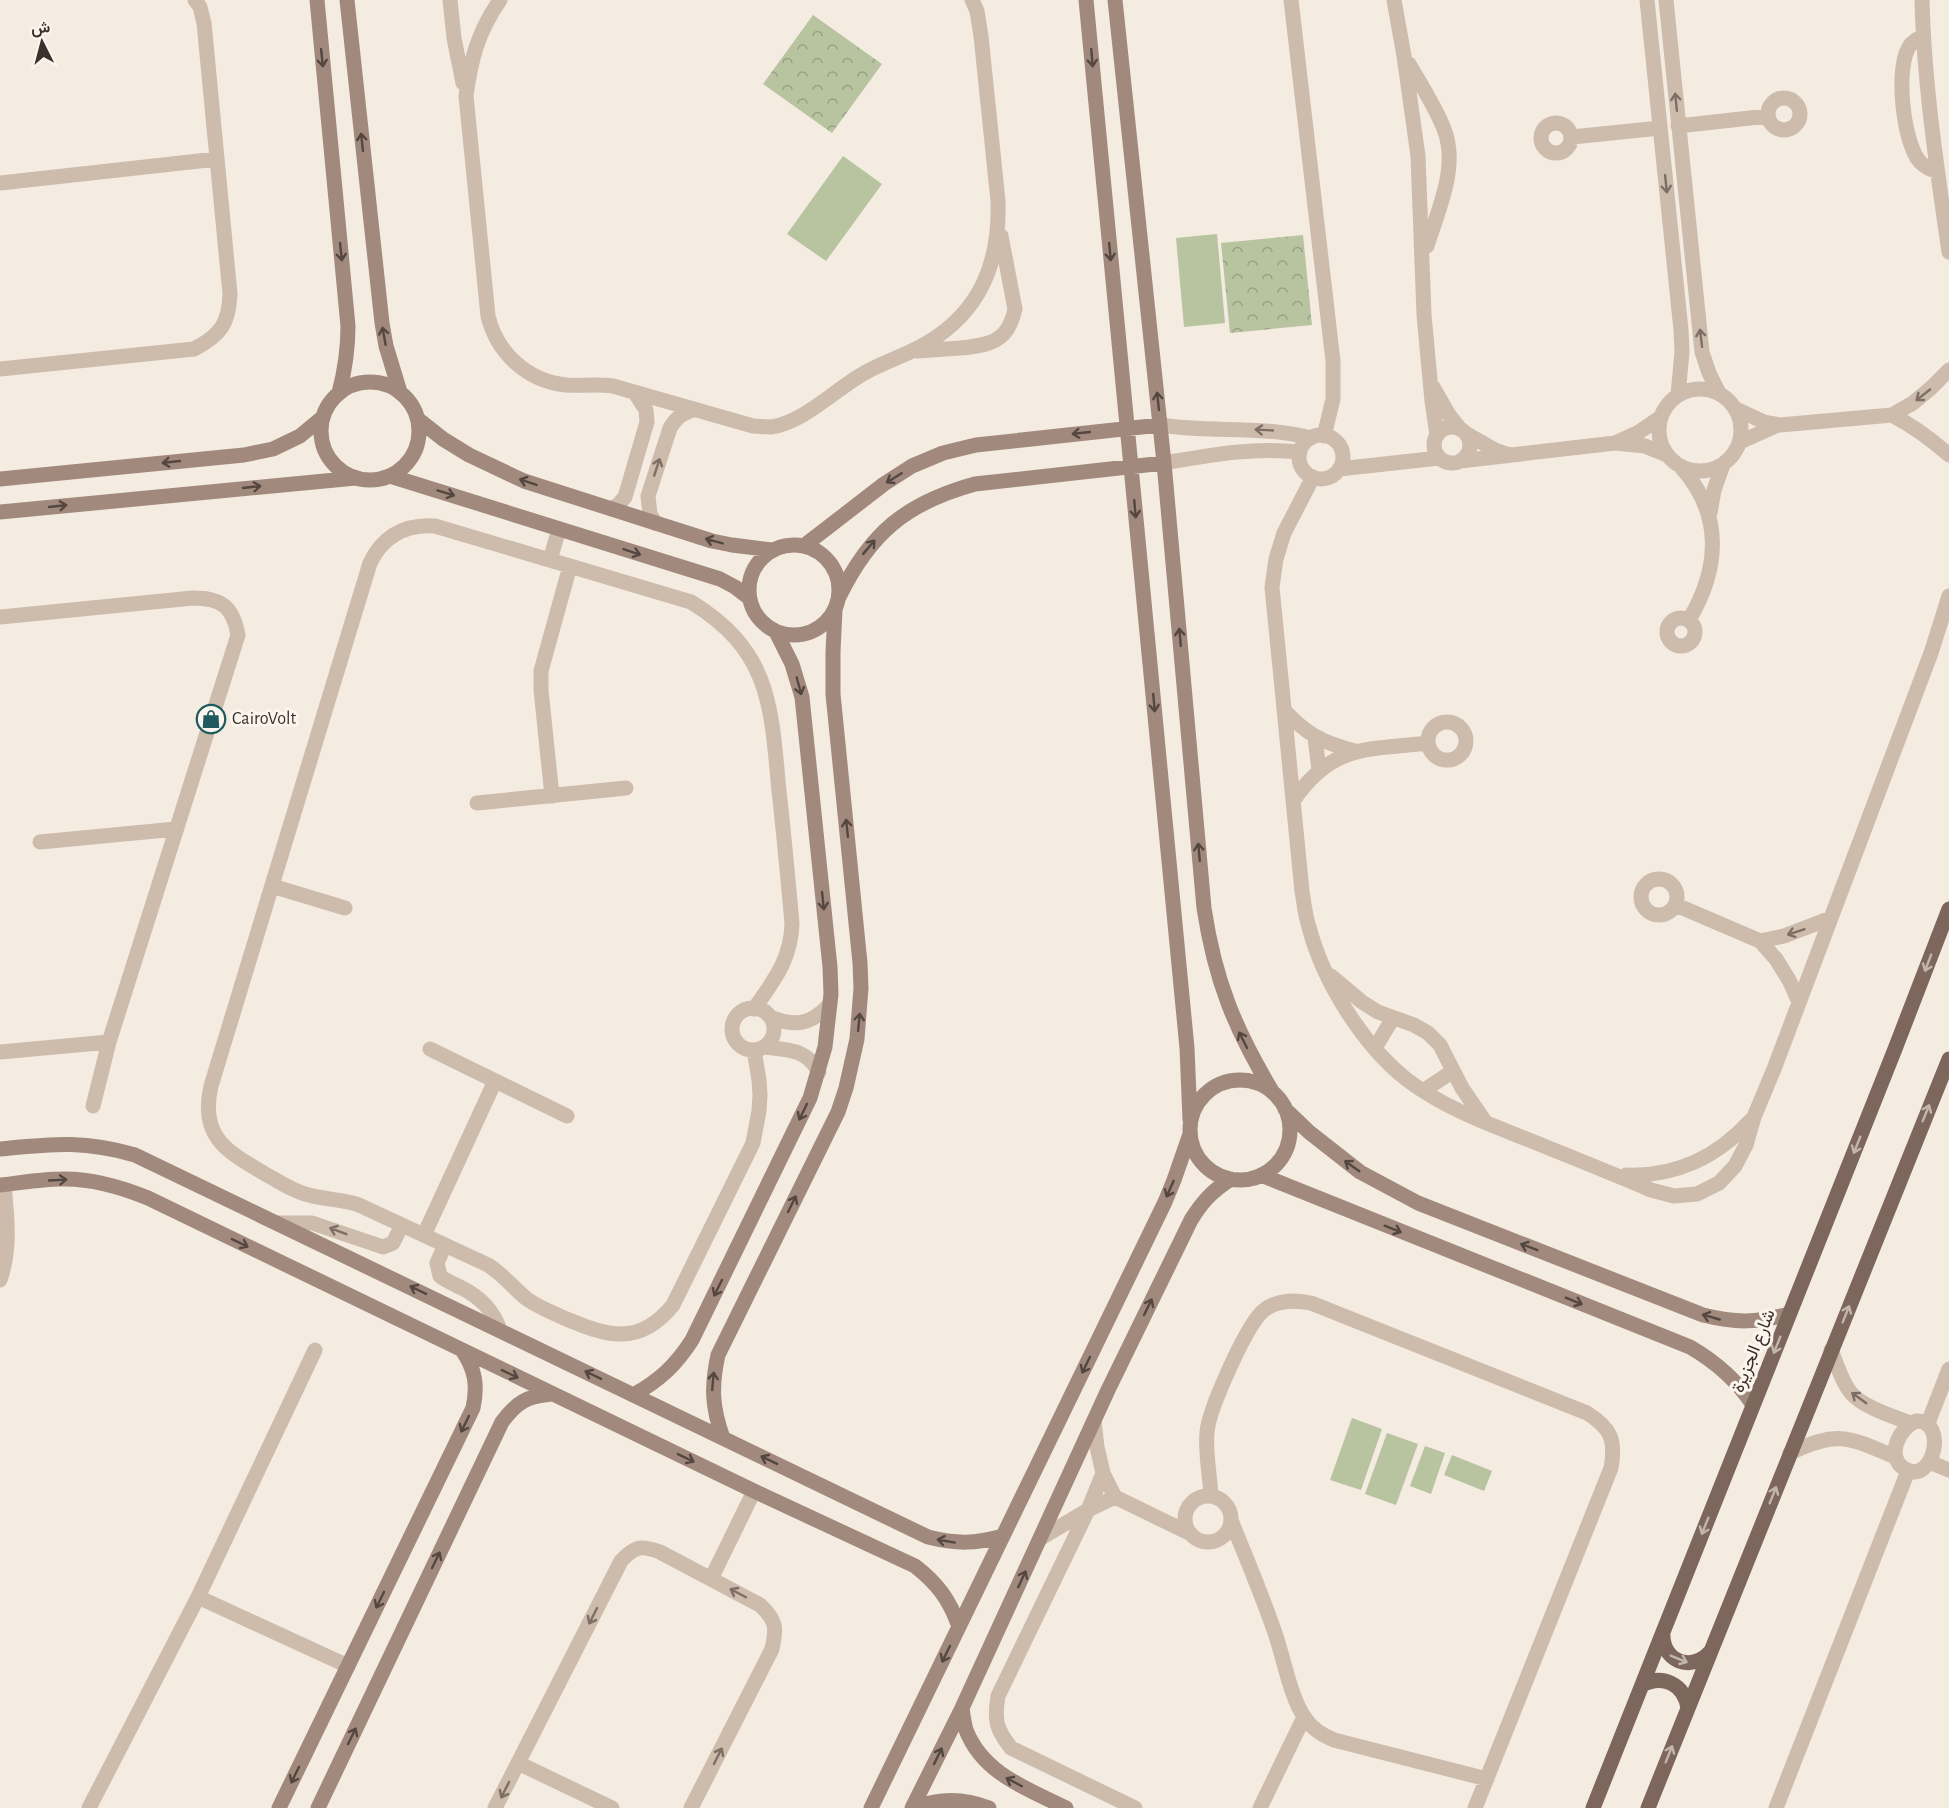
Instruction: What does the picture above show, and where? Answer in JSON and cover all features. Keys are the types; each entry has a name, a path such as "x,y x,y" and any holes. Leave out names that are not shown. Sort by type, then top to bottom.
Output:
{"main road":[{"name":"شارع الجزيرة","path":"1593,1808 1949,909"},
{"path":"1648,1808 1949,1059"},
{"path":"1663,1632 1662,1639 1667,1652 1678,1661 1685,1663 1699,1661 1710,1652"},
{"path":"1642,1685 1654,1680 1668,1681 1680,1689 1688,1708"}],"street":[{"path":"0,369 194,349 210,341 222,328 229,312 229,303 204,22 200,7 195,0"},
{"path":"317,0 348,326 345,371 339,393"},
{"path":"347,0 382,323 386,346 400,392"},
{"path":"450,0 454,39 466,96 488,316 492,333 505,352 522,369 543,379 566,385 613,386 753,426 770,427 787,423 861,375 925,344 945,331 978,295 996,250 999,226 975,4"},
{"path":"466,96 470,66 477,41 500,0"},
{"path":"1086,0 1187,1048 1193,1150 1202,1164 1215,1174 1230,1179 1246,1179 1261,1175 1274,1166 1284,1154 1289,1140 1290,1124 1286,1109"},
{"path":"1114,0 1164,463 1204,908 1216,972 1227,1004 1245,1043 1272,1091 1309,1132 1360,1172 1418,1203 1703,1315 1724,1321 1746,1322 1768,1320 1789,1314"},
{"path":"805,545 884,484 912,466 943,453 976,445 1160,424 1198,429 1264,430 1287,432 1318,437 1332,439 1339,445 1342,453 1339,469 1328,478 1313,477 1302,468 1299,461 1299,452 1304,444 1318,437 1333,399 1333,361 1291,0"},
{"path":"1394,0 1414,122 1420,183 1424,315 1437,435"},
{"path":"1647,0 1681,330 1682,363 1678,395"},
{"path":"1665,0 1702,352 1719,393"},
{"path":"1923,0 1923,37 1937,171 1949,252"},
{"path":"1923,37 1913,42 1907,52 1902,102 1917,158 1926,167 1937,171"},
{"path":"1404,56 1437,113 1449,148 1449,169 1445,188 1423,257"},
{"path":"1414,122 1437,113"},
{"path":"1678,126 1768,116"},
{"path":"1572,137 1660,128"},
{"path":"0,183 217,159"},
{"path":"1420,183 1445,188"},
{"path":"909,351 982,346 1001,337 1008,329 1015,309 999,226"},
{"path":"1740,442 1780,425 1892,415 1931,388 1949,370"},
{"path":"0,512 357,478 374,480 390,476 404,466 415,453 419,437 418,420 412,404 400,392 386,384 370,382 354,385 339,393 329,404 323,417 321,432 324,447 331,461 343,471 357,478"},
{"path":"1431,384 1470,442 1470,450 1460,461"},
{"path":"1667,455 1661,443 1659,430 1661,417 1667,405 1678,395 1691,390 1705,389 1719,393 1729,400 1741,419 1742,431 1740,442 1733,455 1723,465 1710,470 1695,471 1681,467"},
{"path":"611,509 620,504 625,497 647,422 646,410 635,393"},
{"path":"1736,409 1757,419 1780,425"},
{"path":"655,523 650,514 648,496 670,428 676,418 693,410"},
{"path":"1892,415 1914,427 1949,455"},
{"path":"0,479 244,455 273,449 300,436 323,417"},
{"path":"1615,443 1639,432 1661,417"},
{"path":"418,420 443,439 524,482 712,541 772,550"},
{"path":"1439,459 1434,451 1433,443 1443,429 1452,427 1488,447 1510,455"},
{"path":"1339,469 1439,459 1453,464 1460,461 1615,443 1645,447 1667,455 1681,467 1699,489 1709,516 1712,537 1710,570 1700,601 1689,620"},
{"path":"723,1438 712,1397 713,1376 718,1355 838,1112 857,1039 860,1005 860,963 833,694 833,652 837,603 840,584 836,571 828,559 818,550 805,545 788,544 772,550 758,562 749,578 748,597 753,612 763,624 777,632 793,636 810,633 825,623 837,603 851,574 865,552 883,532 903,515 949,491 975,484 1164,463 1240,451 1299,452"},
{"path":"1709,516 1714,490 1723,465"},
{"path":"390,476 720,579 748,597"},
{"path":"1313,477 1284,533 1276,560 1272,587 1302,891 1308,927 1317,953 1340,1000 1375,1048 1398,1071 1424,1091 1486,1123 1651,1190 1674,1196 1697,1194 1719,1184 1735,1166 1746,1145 1754,1117 1931,653 1949,596"},
{"path":"754,1008 784,964 790,944 792,923 772,716 762,680 753,663 730,632 691,602 435,526 411,526 400,530 381,544 370,563 209,1097 208,1108 218,1140 234,1156 292,1189 314,1196 350,1201 497,1270 519,1293 535,1305 590,1329 611,1334 634,1332 652,1324 673,1305 753,1143 760,1095 759,1049 772,1038 774,1033 770,1017"},
{"path":"550,560 559,529"},
{"path":"552,796 541,671 570,566"},
{"path":"0,617 210,598 225,606 235,619 238,636 109,1042 93,1106"},
{"path":"633,1395 668,1372 692,1341 810,1098 825,1047 830,1004 830,967 802,697 792,664 777,632"},
{"path":"1284,710 1315,738 1355,751"},
{"path":"1315,738 1319,770"},
{"path":"1293,801 1319,770 1336,759 1355,751 1428,743"},
{"path":"477,803 626,788"},
{"path":"40,842 176,829"},
{"path":"272,886 345,908"},
{"path":"1676,905 1760,941 1776,959 1799,1002"},
{"path":"1760,941 1784,936 1831,918"},
{"path":"1327,973 1378,1012 1414,1025 1428,1033 1440,1045 1453,1071 1486,1123"},
{"path":"819,1072 802,1054 759,1049 747,1050 737,1043 732,1026 742,1011 754,1008 783,1022 804,1022 823,1012 830,1004"},
{"path":"1375,1048 1393,1018"},
{"path":"0,1052 109,1042"},
{"path":"430,1049 567,1116"},
{"path":"1424,1091 1453,1071"},
{"path":"871,1808 1165,1202 1174,1180 1195,1106 1204,1094 1216,1085 1230,1080 1245,1080 1272,1091"},
{"path":"424,1235 495,1081"},
{"path":"1617,1175 1643,1176 1669,1172 1693,1164 1730,1141 1754,1117"},
{"path":"0,1149 55,1143 82,1144 135,1155 928,1537 966,1543 1003,1536"},
{"path":"1261,1175 1689,1347 1726,1371 1753,1405"},
{"path":"0,1280 6,1256 2,1185 62,1179 95,1182 128,1190 915,1566 943,1592 953,1609 959,1627"},
{"path":"913,1808 1191,1220 1208,1196 1230,1179"},
{"path":"279,1223 312,1223 383,1247 393,1243 402,1225"},
{"path":"445,1245 437,1263 440,1276 476,1295 485,1303 500,1330"},
{"path":"1211,1496 1207,1433 1210,1416 1253,1321 1265,1310 1279,1302 1295,1300 1311,1303 1587,1413 1601,1422 1611,1436 1614,1452 1611,1468 1475,1808"},
{"path":"89,1808 198,1597 315,1350"},
{"path":"279,1808 473,1408 476,1393 475,1378 462,1350"},
{"path":"1831,1350 1852,1395 1874,1408 1910,1423 1922,1421 1928,1423 1936,1431 1944,1444 1932,1463 1921,1471 1908,1471 1902,1468 1895,1457 1895,1450 1903,1430 1910,1423"},
{"path":"1928,1423 1949,1369"},
{"path":"318,1808 502,1422 511,1410 523,1401 537,1395 552,1394"},
{"path":"1094,1421 1096,1447 1103,1473 1115,1497 1205,1542 1220,1539 1226,1534 1231,1520"},
{"path":"1790,1453 1812,1442 1839,1438 1860,1442 1895,1457"},
{"path":"1932,1463 1949,1470"},
{"path":"1776,1808 1908,1471"},
{"path":"1103,1473 1088,1510 998,1696 995,1714 999,1733 1011,1748 1135,1808"},
{"path":"711,1579 754,1491"},
{"path":"1191,1534 1187,1528 1186,1512 1196,1500 1211,1496 1226,1504 1271,1622 1297,1703 1304,1717 1322,1735 1487,1779"},
{"path":"1041,1538 1115,1497"},
{"path":"495,1808 621,1561 631,1550 645,1547 660,1552 760,1605 772,1617 776,1632 772,1648 691,1808"},
{"path":"198,1597 348,1666"},
{"path":"962,1708 966,1729 975,1749 989,1766 1007,1779 1066,1808"},
{"path":"1260,1808 1304,1717"},
{"path":"518,1763 612,1808"},
{"path":"913,1808 949,1799 969,1801 989,1808"}],"green space":[{"path":"813,15 882,64 832,133 763,84"},
{"path":"843,156 882,184 826,261 787,234"},
{"path":"1217,234 1225,323 1184,327 1176,238"},
{"path":"1303,235 1312,325 1230,333 1221,243"},
{"path":"1352,1418 1382,1429 1361,1490 1330,1480"},
{"path":"1387,1433 1418,1444 1396,1505 1365,1494"},
{"path":"1425,1446 1445,1453 1431,1494 1410,1486"},
{"path":"1452,1455 1492,1471 1484,1491 1444,1475"}],"place":[{"name":"CairoVolt","path":"211,719"}]}
